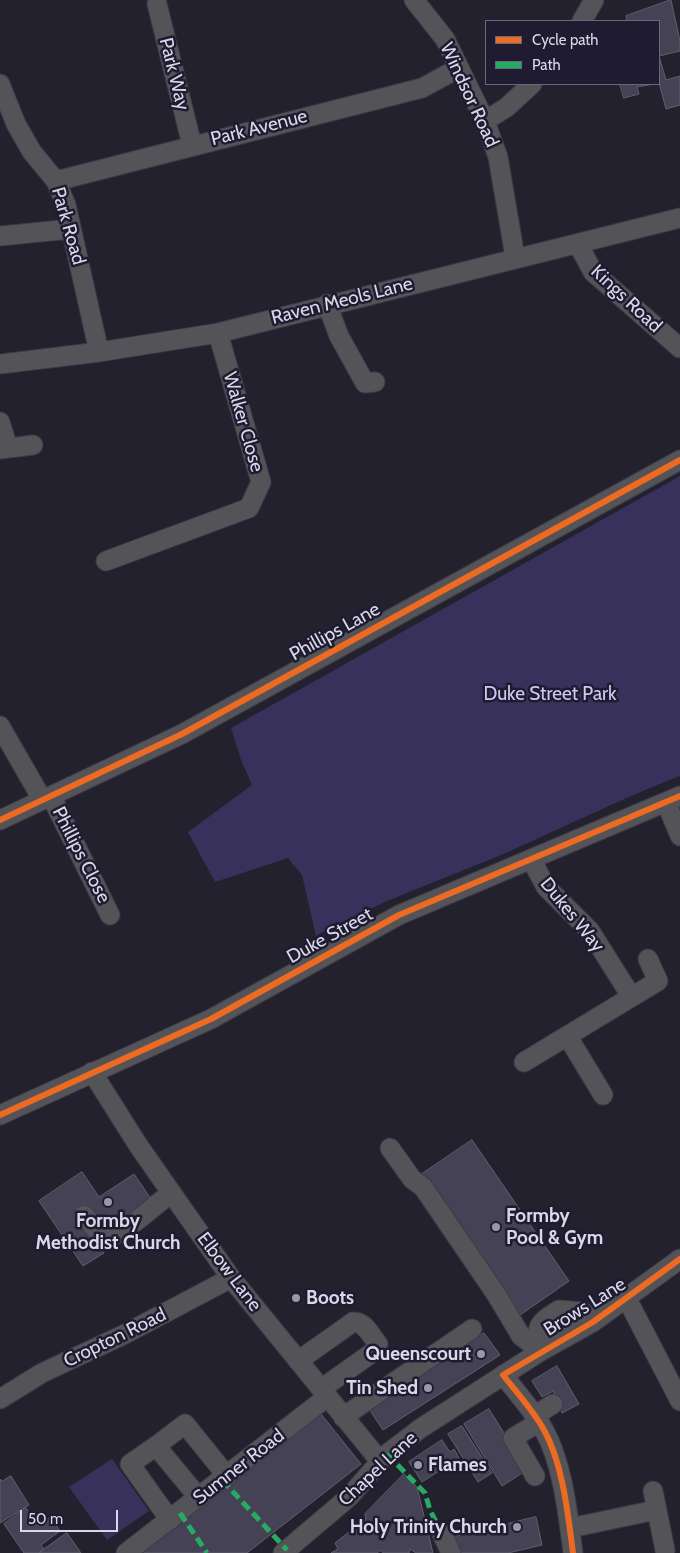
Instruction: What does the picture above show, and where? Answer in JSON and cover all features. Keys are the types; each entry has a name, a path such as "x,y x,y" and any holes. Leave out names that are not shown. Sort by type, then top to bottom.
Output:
{"street":[{"name":"Windsor Road","path":"414,0 445,39 485,121 498,157 515,257"},
{"path":"583,20 594,0"},
{"name":"Park Way","path":"154,3 192,145"},
{"name":"Park Avenue","path":"56,181 422,88 459,68"},
{"name":"Park Road","path":"0,84 16,124 32,152 56,181 66,205 99,352"},
{"path":"485,121 507,106 531,85"},
{"name":"Raven Meols Lane","path":"0,364 99,352 218,333 515,257 578,244 680,218"},
{"path":"0,236 71,228"},
{"name":"Kings Road","path":"578,244 593,272 680,348"},
{"path":"327,304 339,336 365,383 375,382"},
{"name":"Walker Close","path":"106,561 249,508 261,482 218,333"},
{"path":"0,422 4,448 33,445"},
{"name":"Phillips Lane","path":"0,820 182,734 680,460"},
{"name":"Phillips Close","path":"0,726 46,797 110,915"},
{"path":"673,799 680,836"},
{"name":"Duke Street","path":"0,1115 211,1019 399,915 673,799"},
{"name":"Dukes Way","path":"530,859 546,887 590,931 631,996"},
{"path":"524,1062 658,981 648,959"},
{"path":"568,1037 603,1095"},
{"name":"Elbow Lane","path":"92,1072 171,1193 231,1278 380,1461"},
{"path":"390,1148 412,1179 423,1186 496,1294 521,1336 541,1351"},
{"path":"84,1215 105,1241 135,1222 171,1193"},
{"name":"Brows Lane","path":"503,1375 541,1351 594,1322 680,1259"},
{"name":"Cropton Road","path":"0,1399 42,1373 123,1335 231,1278"},
{"path":"627,1299 680,1402"},
{"path":"541,1351 536,1335 540,1323 559,1310 583,1312 594,1322"},
{"name":"Sumner Road","path":"126,1553 227,1476 376,1350 378,1344 364,1325 353,1322 298,1361"},
{"path":"343,1417 472,1328"},
{"path":"503,1375 545,1432 558,1470 573,1553"},
{"name":"Chapel Lane","path":"283,1553 349,1497 380,1461 421,1428 503,1375"},
{"path":"535,1476 513,1438 553,1404"},
{"path":"170,1520 130,1464 185,1424 227,1476"},
{"path":"156,1446 199,1498"},
{"path":"652,1491 665,1550"},
{"path":"570,1528 656,1510"},
{"path":"442,1534 451,1553"}],"green space":[{"name":"Duke Street Park","path":"680,476 680,776 510,851 387,901 316,936 302,875 288,858 215,882 188,832 252,785 241,760 231,728"},
{"path":"112,1459 149,1511 107,1540 69,1487"}],"building":[{"path":"671,0 680,41 680,51 660,56 660,20 627,20 626,16"},
{"path":"660,59 666,80 680,76 680,105 666,109 660,85"},
{"path":"620,85 648,85 637,87 639,94 624,98"},
{"name":"Formby Pool & Gym","path":"472,1140 569,1281 520,1315 422,1174"},
{"path":"82,1172 99,1197 134,1174 153,1202 104,1234 83,1204 75,1209 104,1253 83,1266 39,1201"},
{"path":"484,1333 500,1355 383,1430 369,1409"},
{"path":"557,1366 579,1404 562,1413 559,1407 561,1405 553,1391 542,1397 532,1381"},
{"path":"317,1409 361,1464 247,1553 131,1553"},
{"path":"489,1409 527,1470 502,1486 464,1424"},
{"path":"462,1426 492,1473 478,1482 448,1434"},
{"path":"442,1440 450,1452 454,1449 459,1458 422,1482 409,1462"},
{"path":"404,1474 417,1487 433,1553 416,1553 410,1549 409,1553 383,1553 381,1550 377,1553 331,1553 338,1549 335,1543 366,1519 365,1514"},
{"path":"11,1476 29,1505 0,1523 0,1479 2,1481"},
{"path":"26,1508 38,1525 50,1517 60,1531 41,1545 44,1549 39,1553 24,1553 4,1524"},
{"name":"Holy Trinity Church","path":"536,1517 542,1545 508,1553 459,1553 454,1537"},
{"path":"67,1533 81,1553 39,1553 44,1549"}],"marked path":[{"path":"387,1454 425,1493 430,1510 442,1534"},
{"path":"222,1480 287,1550"},
{"path":"180,1513 207,1553"}],"cycle path":[{"path":"0,820 182,734 680,460"},
{"path":"0,1115 211,1019 399,915 680,796"},
{"path":"573,1553 564,1490 556,1458 544,1430 525,1402 503,1375 593,1322 680,1259"}],"place":[{"name":"Formby Methodist Church","path":"108,1202"},
{"name":"Formby Pool & Gym","path":"496,1227"},
{"name":"Boots","path":"296,1298"},
{"name":"Queenscourt","path":"481,1354"},
{"name":"Tin Shed","path":"428,1388"},
{"name":"Flames","path":"418,1465"},
{"name":"Holy Trinity Church","path":"517,1527"}]}
